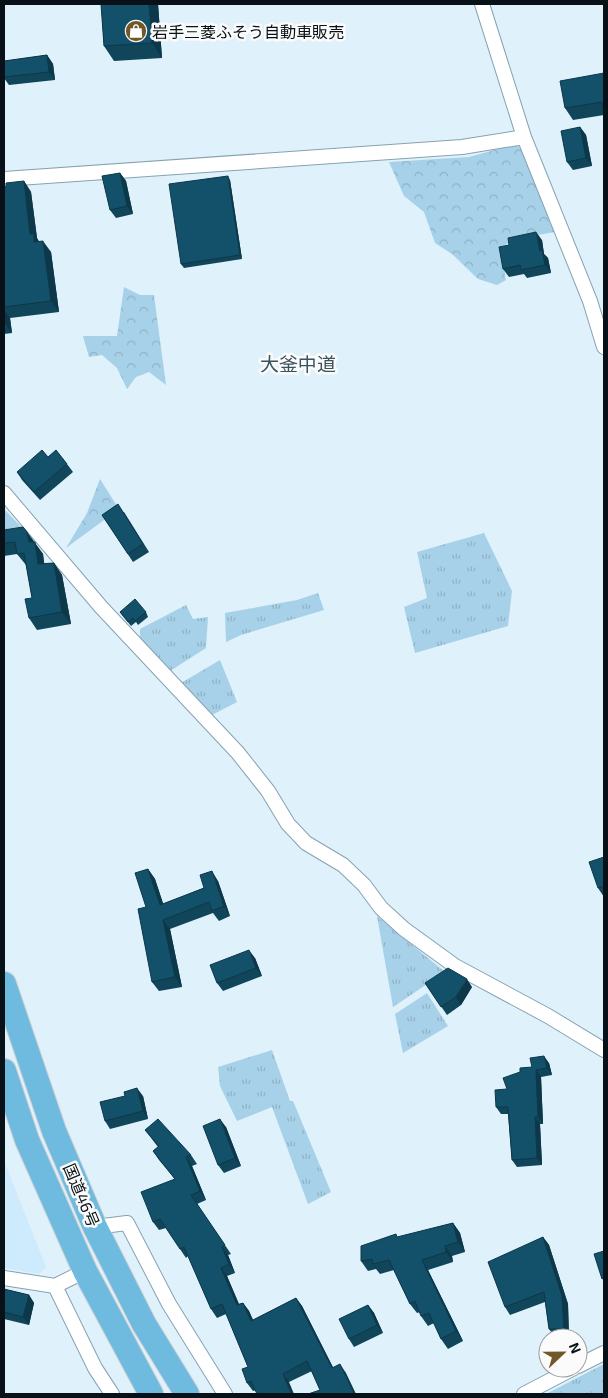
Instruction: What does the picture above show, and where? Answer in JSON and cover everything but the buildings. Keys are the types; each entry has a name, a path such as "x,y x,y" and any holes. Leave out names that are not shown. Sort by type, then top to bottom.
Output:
{"highway":[{"name":"国道46号","path":"4,984 54,1131 95,1227 144,1324 187,1394"},
{"name":"国道46号","path":"4,1071 27,1140 84,1271 151,1394"}],"street":[{"path":"482,4 524,137 590,301 604,347"},
{"path":"4,179 462,147 524,137"},
{"path":"4,493 101,607 238,753 268,791 288,824 306,843 344,865 364,885 381,908 454,966 548,1016 604,1050"},
{"path":"95,1227 126,1223 169,1304 226,1394"},
{"path":"4,1278 55,1286 84,1271"},
{"path":"55,1286 95,1368 112,1394"},
{"path":"588,1361 604,1352"},
{"path":"524,1394 555,1378"}],"shaded area":[{"path":"4,1161 46,1267 39,1274 4,1268"}],"green space":[{"path":"516,144 521,149 555,232 515,239 500,248 506,280 497,285 478,279 452,254 435,243 424,212 404,196 389,162 469,157"},
{"path":"124,287 140,295 154,295 166,385 149,372 136,377 127,389 117,368 102,355 89,357 83,336 117,336"},
{"path":"100,479 119,509 66,548 87,513"},
{"path":"4,509 28,534 4,537"},
{"path":"484,533 512,591 508,626 415,653 404,607 427,598 417,552"},
{"path":"318,593 324,610 241,635 226,642 225,613 297,600"},
{"path":"186,605 193,619 208,617 206,648 170,671 140,640 140,629"},
{"path":"220,660 237,702 212,715 181,683"},
{"path":"377,916 445,972 393,1007"},
{"path":"427,993 448,1026 403,1053 395,1014"},
{"path":"272,1050 290,1101 293,1101 331,1192 308,1204 272,1107 237,1121 220,1086 218,1067"},
{"path":"604,1364 604,1394 546,1394 577,1378 588,1378 588,1372"}],"place":[{"name":"岩手三菱ふそう自動車販売","path":"136,31"}],"district":[{"name":"大釜中道","path":"298,363"}]}
